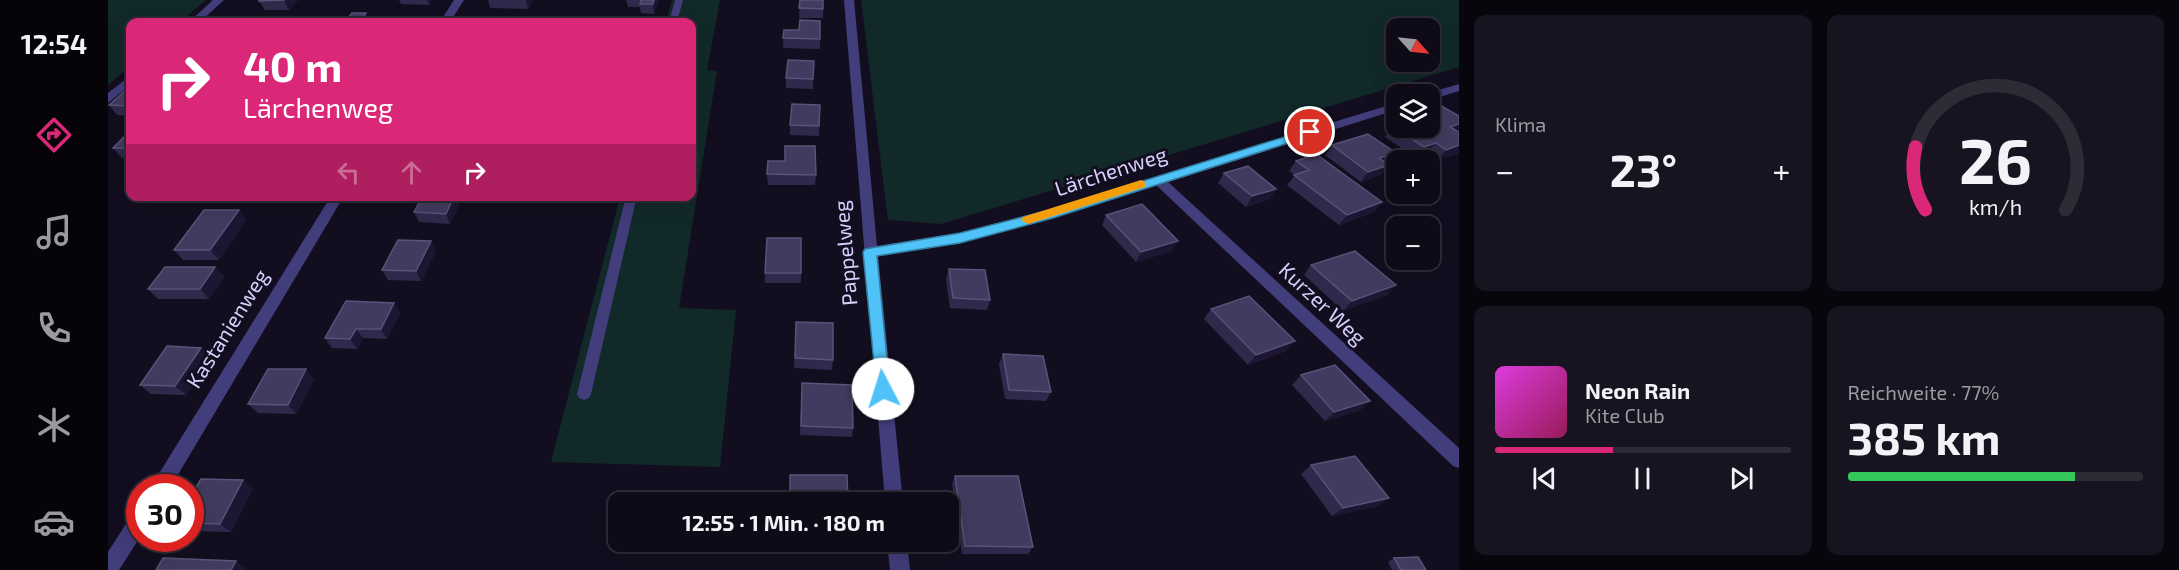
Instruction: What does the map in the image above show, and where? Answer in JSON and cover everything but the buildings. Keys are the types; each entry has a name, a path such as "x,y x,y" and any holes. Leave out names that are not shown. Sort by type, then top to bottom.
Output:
{"street":[{"path":"199,18 219,0"},
{"path":"448,18 459,0"},
{"name":"Pappelweg","path":"849,0 893,492"},
{"path":"108,99 126,83"},
{"path":"1440,93 1459,87"},
{"name":"Lärchenweg","path":"870,252 960,238 1053,213 1386,109"},
{"name":"Kurzer Weg","path":"1157,179 1459,460"},
{"name":"Kastanienweg","path":"168,474 335,201"},
{"path":"108,570 126,541"},
{"path":"898,552 900,570"}],"lane":[{"path":"675,18 679,0"},
{"path":"584,394 631,201"}],"green space":[{"path":"108,0 206,0 185,18 126,18 126,69 108,85"},
{"path":"672,0 720,0 707,70 717,71 679,308 736,310 720,467 551,462 619,201 696,201 696,18 667,18"},
{"path":"861,0 1459,0 1459,67 1403,84 1386,84 1386,89 941,224 888,220"}],"slow traffic":[{"path":"1028,220 1141,185"}],"route":[{"path":"883,389 870,252 960,238 1053,213 1310,132"}]}
